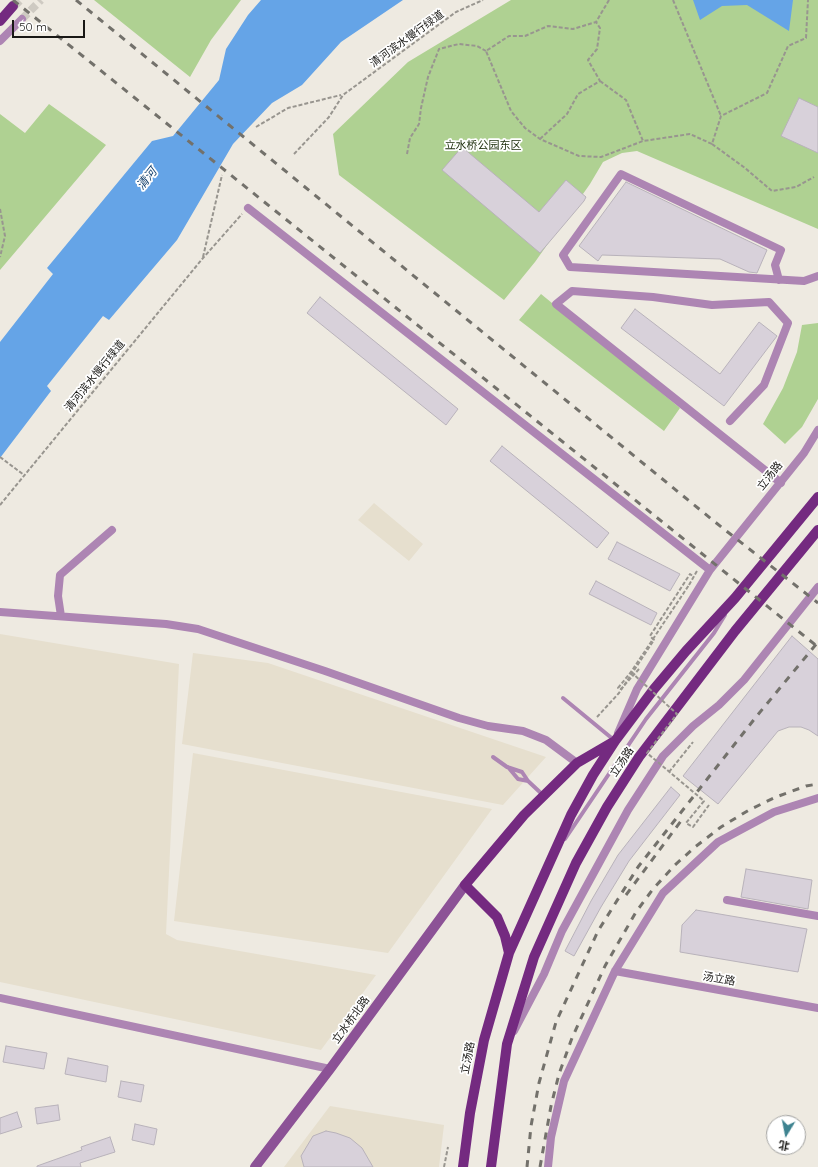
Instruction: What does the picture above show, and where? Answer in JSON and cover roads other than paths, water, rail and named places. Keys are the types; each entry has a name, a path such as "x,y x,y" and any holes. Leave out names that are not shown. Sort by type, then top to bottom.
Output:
{"main road":[{"path":"0,21 13,6"},
{"name":"立汤路","path":"463,1167 470,1113 484,1040 509,954 571,815 593,775 615,741 654,689 686,651 735,598 818,497"},
{"name":"立汤路","path":"491,1167 507,1044 534,957 576,863 607,807 639,757 721,649 818,530"},
{"path":"509,954 505,936 497,917 465,885 524,815 577,764 615,741"}],"street":[{"path":"0,42 22,18"},
{"path":"779,280 775,265 781,250 621,174 563,255 570,267 779,280 804,281 818,276"},
{"path":"248,208 710,570"},
{"path":"730,421 764,385 788,323 769,302 712,305 653,297 572,291 556,304 780,483"},
{"name":"立汤路","path":"615,741 636,689 710,570 804,453 818,430"},
{"path":"61,616 58,596 60,575 112,530"},
{"name":"立汤路","path":"507,1044 544,974 562,931 628,810 663,756 693,726 719,705 744,680 818,587"},
{"path":"0,612 166,624 198,629 325,671 459,718 488,726 523,731 546,740 577,764"},
{"path":"548,1167 551,1138 564,1081 615,971 663,893 718,842 774,812 818,798"},
{"name":"立水桥北路","path":"255,1167 330,1069 465,885"},
{"path":"727,900 818,916"},
{"name":"汤立路","path":"615,971 818,1008"},
{"path":"0,998 330,1069"}],"lane":[{"path":"554,855 646,719 714,633 735,598"},
{"path":"563,698 615,741"},
{"path":"493,757 507,767 518,778 528,781"},
{"path":"507,767 522,772 528,781 544,796"}],"water":[{"name":"清河","path":"261,0 403,0 341,42 302,85 272,103 233,144 177,240 109,320 103,316 47,386 51,391 0,458 0,342 53,274 47,268 152,141 173,136 219,80 226,49 248,15"},
{"path":"693,0 793,0 789,31 747,5 722,6 700,20"}],"tunnel":[{"path":"13,6 19,0"},
{"path":"22,19 41,0"}],"railway":[{"path":"13,0 818,647"},
{"path":"76,0 715,522 818,603"},
{"path":"527,1167 531,1126 539,1083 556,1022 598,931 638,867 756,717 818,642"},
{"path":"540,1167 551,1106 559,1074 572,1038 605,966 636,912 653,889 675,865 721,827 749,810 776,797 806,786 818,784"},
{"path":"626,895 681,821"}],"park label":[{"name":"立水桥公园东区","path":"483,146"}]}
